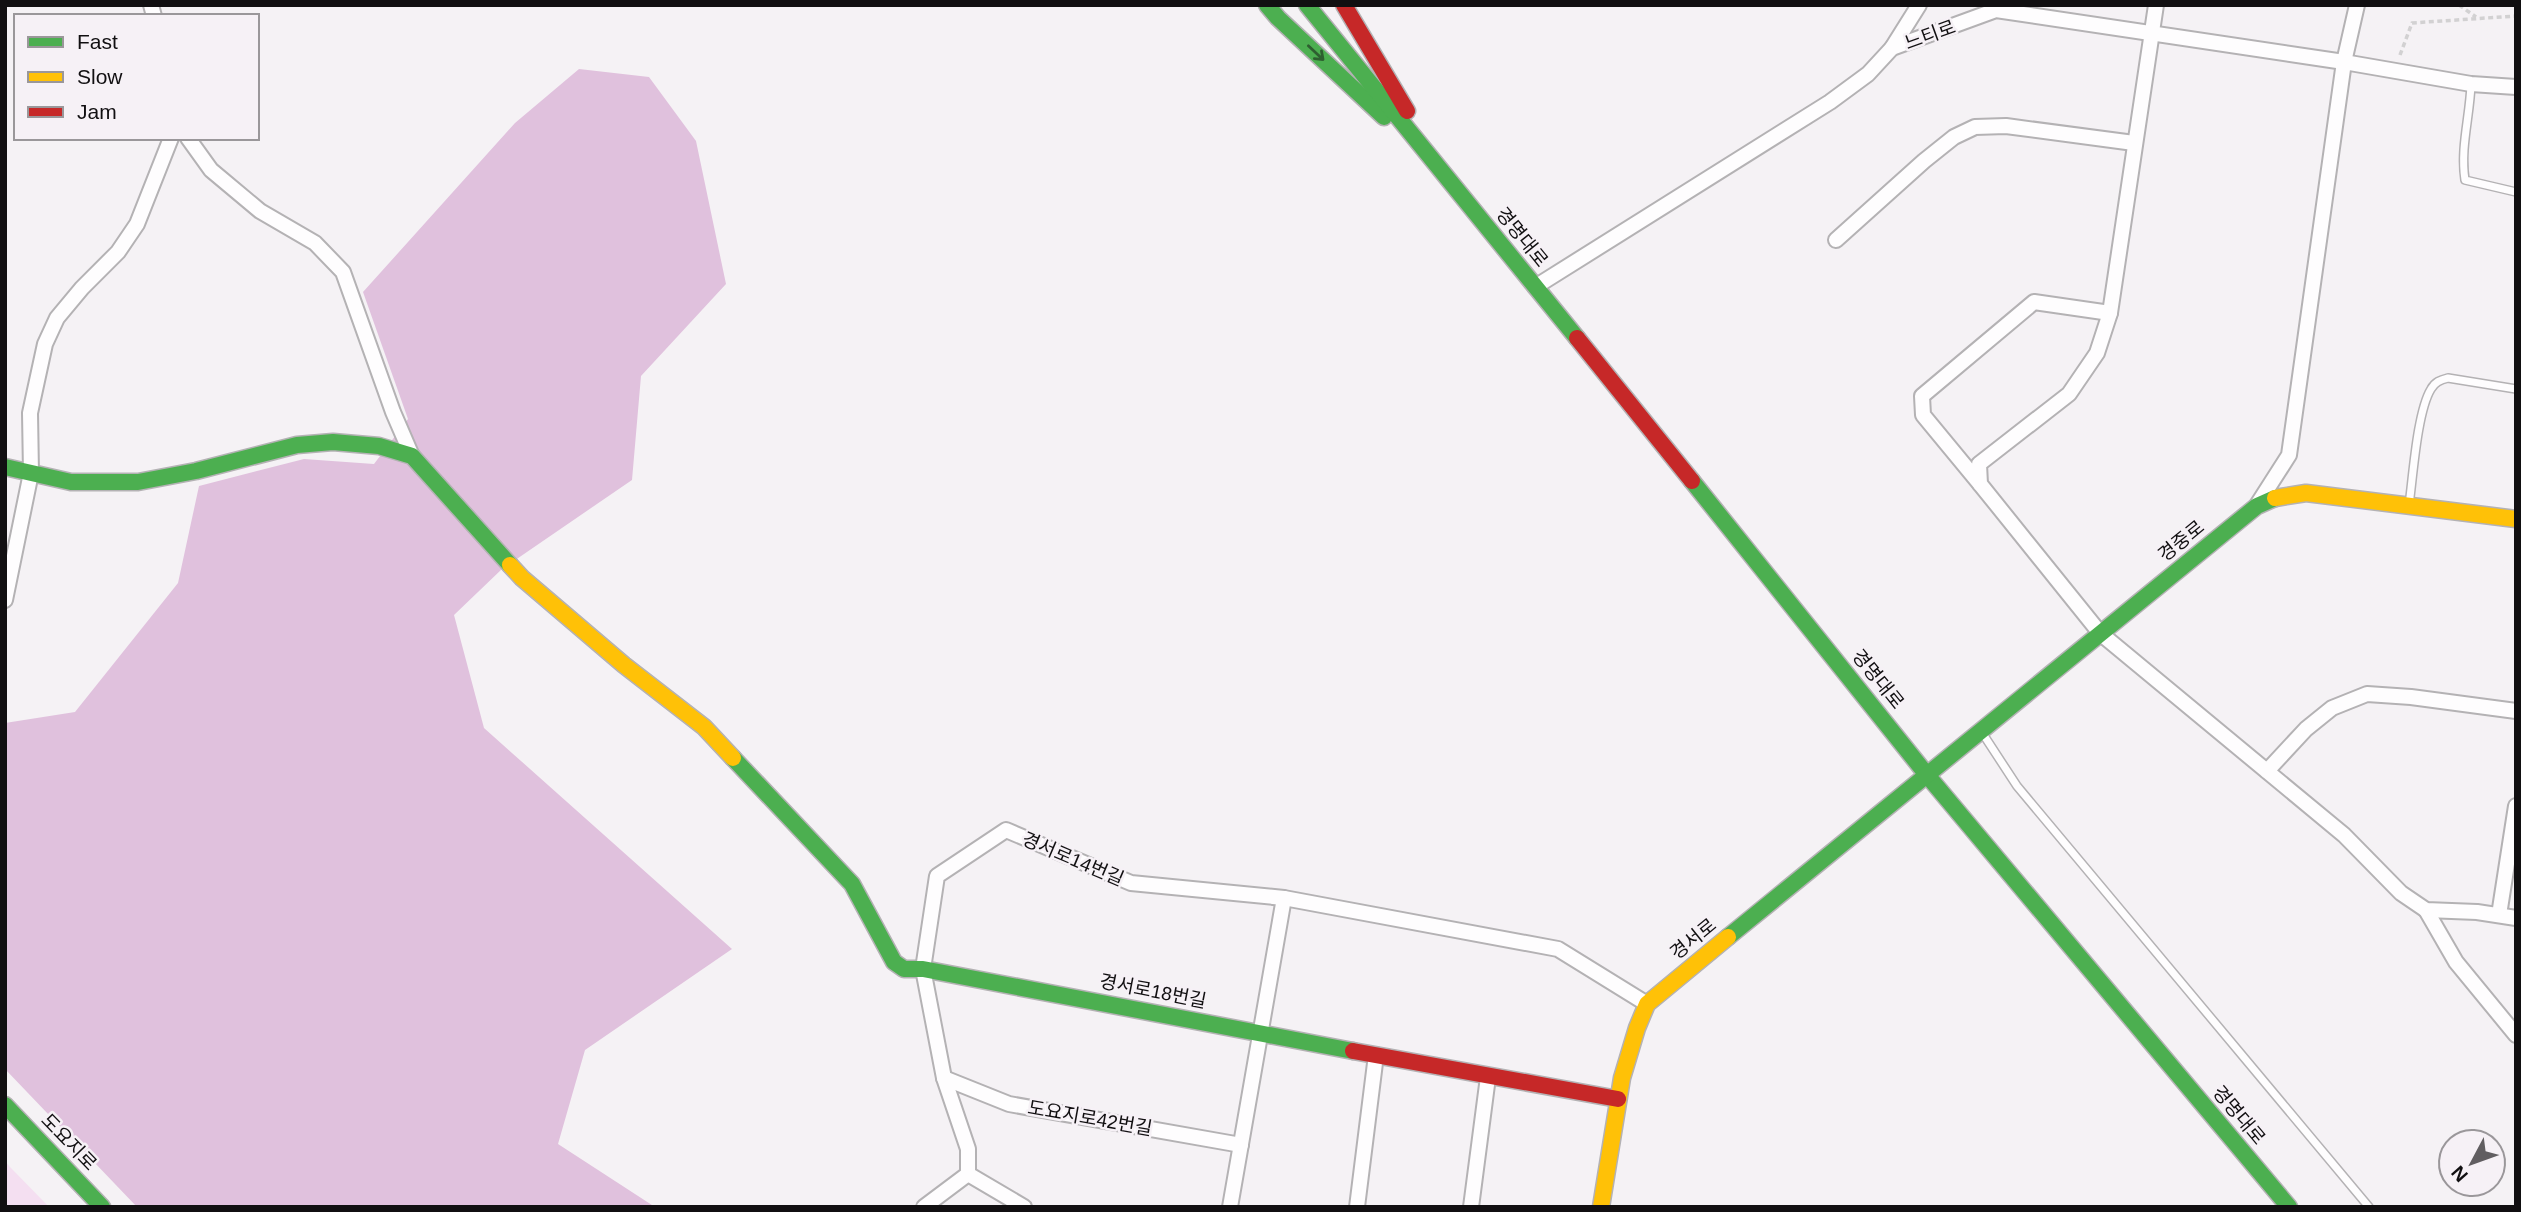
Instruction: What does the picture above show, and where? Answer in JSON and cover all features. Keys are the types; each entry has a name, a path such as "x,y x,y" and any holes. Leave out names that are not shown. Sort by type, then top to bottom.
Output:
{"street":[{"name":"경명대로","path":"1267,5 1442,170"},
{"name":"경명대로","path":"1307,5 1927,775 2289,1207"},
{"name":"경명대로","path":"1345,5 1442,170"},
{"path":"1892,48 1919,5"},
{"path":"1980,484 1979,464 2069,394 2097,353 2110,313 2156,5"},
{"path":"2257,506 2289,455 2344,62 2357,5"},
{"name":"느티로","path":"1535,287 1830,102 1868,74 1892,48 1992,8 2471,84 2516,87"},
{"path":"1836,240 1924,161 1954,137 1975,127 2007,126 2134,143"},
{"path":"5,600 31,473 30,413 45,344 57,318 118,252 137,224 170,140"},
{"path":"188,140 211,170 260,211 315,243 343,272 393,412 412,456"},
{"path":"2110,313 2034,302 1922,396 1923,415 2100,633 2344,835 2401,894 2426,910 2456,962 2516,1035"},
{"path":"5,467 71,482 138,482 297,446 333,442 379,446 412,456"},
{"name":"경서로18번길","path":"412,456 522,578 624,665 704,727 852,884 894,962 904,970 923,969 1488,1077 1618,1099"},
{"name":"경중로","path":"1927,775 2257,506 2281,496 2306,492 2516,519"},
{"path":"2267,771 2306,729 2332,708 2367,694 2516,711"},
{"name":"경서로","path":"1601,1207 1618,1099 1633,1034 1647,1004 1927,775"},
{"path":"2499,915 2516,806"},
{"name":"경서로14번길","path":"968,1174 968,1149 944,1078 923,969 937,876 1006,830 1131,883 1284,898 1558,949 1647,1004"},
{"path":"1230,1207 1284,898"},
{"path":"2426,910 2516,918"},
{"path":"1357,1207 1376,1055"},
{"path":"1471,1207 1488,1077"},
{"name":"도요지로42번길","path":"944,1078 1009,1104 1241,1145"},
{"name":"도요지로","path":"5,1105 102,1207"},
{"path":"924,1207 968,1174 1024,1207"}],"lane":[{"path":"2471,84 2465,131 2465,180 2516,192"},
{"path":"2409,505 2425,404 2430,390 2438,380 2448,378 2516,389"},
{"path":"1981,731 2017,786 2369,1207"}],"path":[{"path":"2459,5 2477,18"},
{"path":"2394,71 2412,23 2516,16"}],"shaded area":[{"path":"579,69 649,77 696,141 726,284 641,376 632,480 502,569 454,615 484,728 732,949 585,1050 558,1144 655,1207 137,1207 5,1069 5,723 75,712 178,583 199,486 304,459 374,464 408,419 363,292 515,123"},
{"path":"5,1161 10,1167 49,1207 5,1207"}],"traffic: fast":[{"path":"1267,5 1384,117"},
{"path":"1307,5 1577,338"},
{"path":"5,467 71,482 138,482 196,471 297,445 333,442 379,446 412,456 510,565"},
{"path":"1692,481 1927,775 2289,1207"},
{"path":"1728,937 2257,506 2275,498"},
{"path":"733,758 852,884 894,962 904,969 923,969 1353,1051"},
{"path":"5,1105 102,1207"}],"traffic: slow":[{"path":"2275,498 2306,493 2516,519"},
{"path":"510,565 624,665 704,727 733,758"},
{"path":"1601,1207 1622,1078 1647,1004 1728,937"}],"traffic: jam":[{"path":"1344,5 1407,111"},
{"path":"1577,338 1692,481"},
{"path":"1353,1051 1618,1099"}]}
